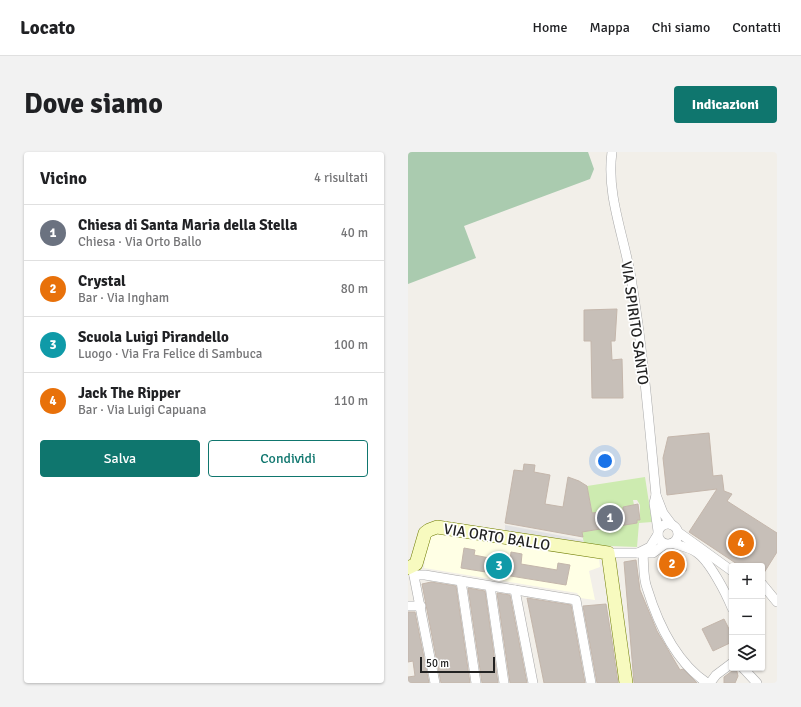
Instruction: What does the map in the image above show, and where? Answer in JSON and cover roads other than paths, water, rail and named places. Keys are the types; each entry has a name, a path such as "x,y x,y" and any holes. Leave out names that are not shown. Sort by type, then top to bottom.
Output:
{"street":[{"name":"VIA SPIRITO SANTO","path":"612,152 610,165 613,196 632,284 656,495"},
{"path":"656,495 663,513 675,529 729,569"},
{"path":"656,495 654,503 660,540 669,544 687,548 701,556 725,589 729,600"},
{"path":"639,554 650,547 662,526 675,529"},
{"name":"VIA ORTO BALLO","path":"411,570 418,560 425,533 428,530 437,527 608,553"},
{"path":"626,683 608,553 639,554 657,552 677,539 675,529"},
{"path":"639,554 646,587 670,643 679,657 696,675 709,683 717,679 729,666"},
{"path":"411,570 425,575 576,600 591,683"},
{"path":"411,570 421,606 435,683"},
{"path":"461,581 476,683"},
{"path":"490,586 504,683"},
{"path":"765,588 777,602"},
{"path":"515,590 533,683"},
{"path":"408,606 421,606"},
{"path":"746,671 757,683"}],"place":[{"name":"Chiesa di Santa Maria della Stella","path":"610,518"},
{"name":"Jack The Ripper","path":"741,543"},
{"name":"Crystal","path":"672,564"},
{"name":"Scuola Luigi Pirandello","path":"499,566"}]}
